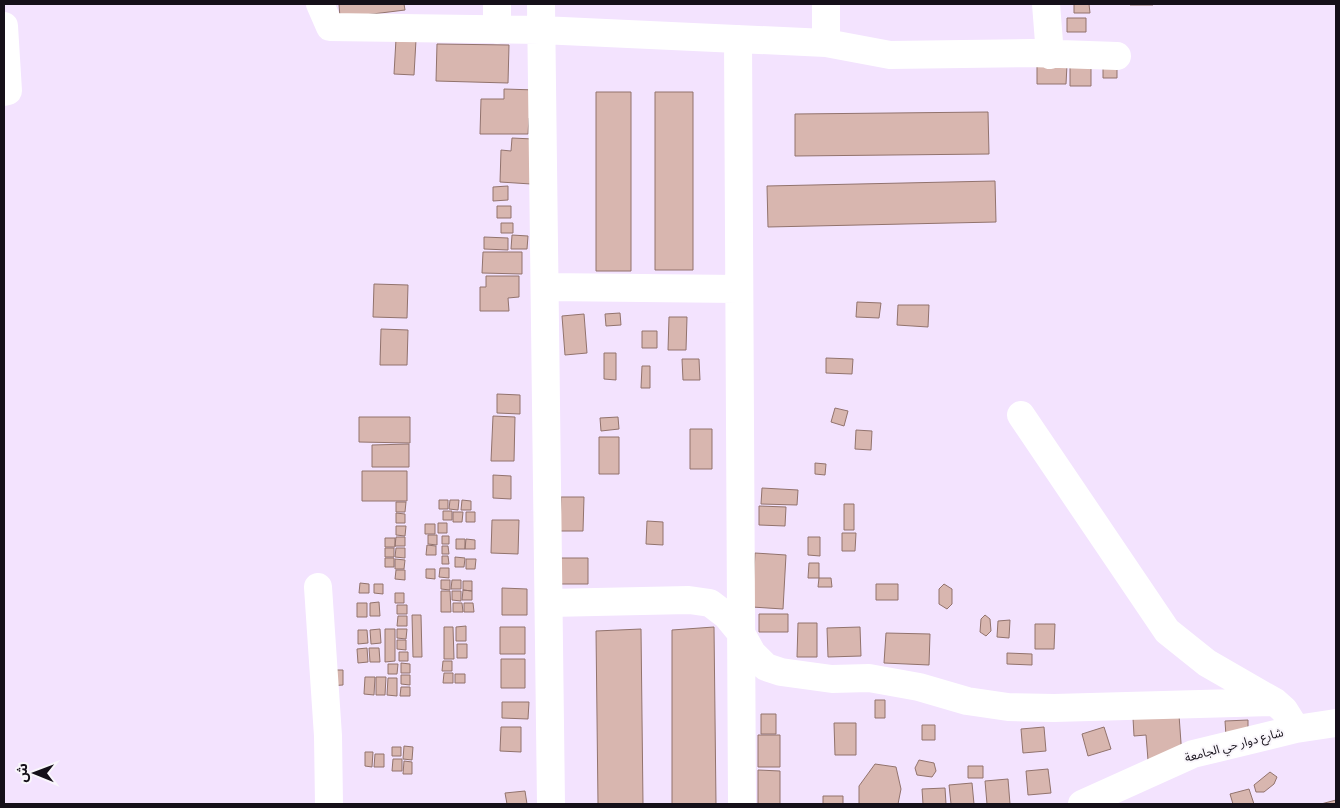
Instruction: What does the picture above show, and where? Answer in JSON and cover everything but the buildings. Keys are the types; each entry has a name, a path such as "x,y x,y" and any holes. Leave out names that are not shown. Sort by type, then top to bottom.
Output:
{"street":[{"path":"320,4 330,27 497,17 541,17 738,39 826,43 890,55 1031,53 1117,56"},
{"path":"826,4 826,43"},
{"path":"1046,4 1050,55"},
{"path":"541,17 551,804"},
{"path":"4,26 8,90 4,92"},
{"path":"738,39 742,804"},
{"path":"545,287 739,289"},
{"path":"1021,415 1167,631 1207,663 1275,702 1284,710 1296,729"},
{"path":"318,587 328,736 329,804"},
{"path":"549,603 696,601 710,603 727,616 741,633 752,653 766,667 781,672 832,679 869,678 920,687 967,701 1008,706 1054,708 1275,702"},
{"name":"شارع دوار حي الجامعة","path":"1082,804 1193,754 1296,729 1336,723"}]}
